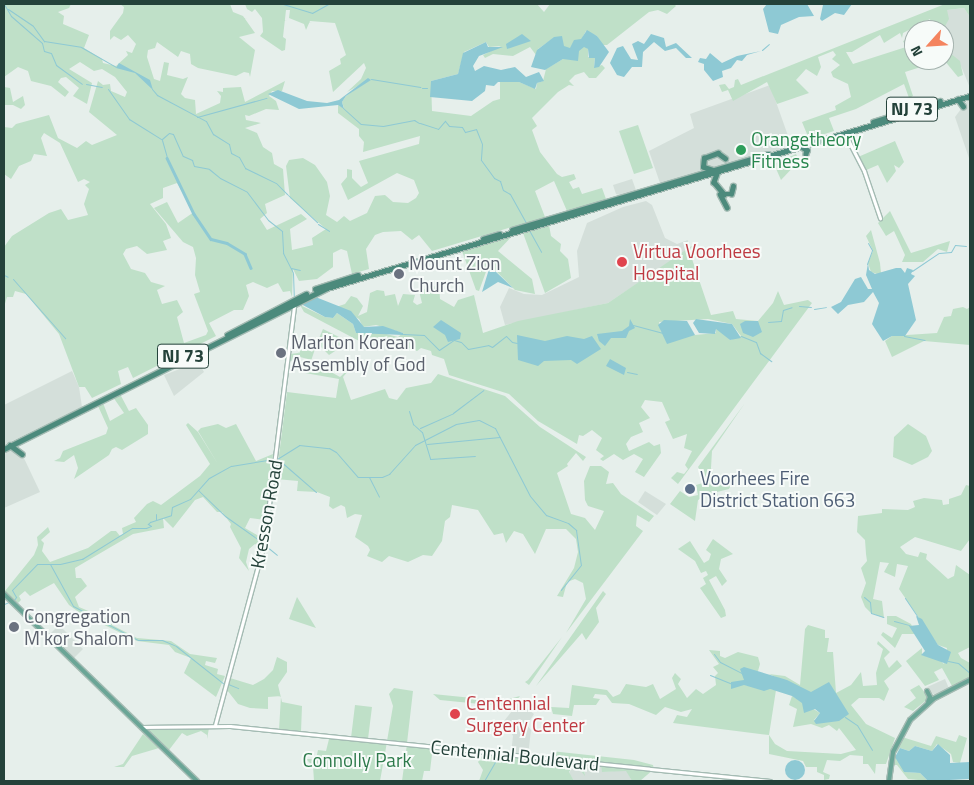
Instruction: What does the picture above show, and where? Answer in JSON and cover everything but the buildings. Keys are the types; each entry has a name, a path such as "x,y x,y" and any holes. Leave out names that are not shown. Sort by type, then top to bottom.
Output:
{"highway":[{"name":"NJ 73","path":"4,447 294,301 333,286 699,179 970,95"},
{"name":"NJ 73","path":"4,447 284,309 303,295 333,282 970,95"},
{"path":"958,99 963,106"},
{"path":"802,147 807,150 806,154"},
{"path":"716,170 703,167 704,158 720,154 727,160 737,163"},
{"path":"723,171 715,176 714,182 725,195 732,193 733,186"},
{"path":"699,179 711,181 727,207"},
{"path":"610,200 615,194 623,196"},
{"path":"295,292 303,295"},
{"path":"214,344 220,339"},
{"path":"10,445 22,454 19,441"}],"main road":[{"path":"845,134 861,164 880,218"},
{"name":"Kresson Road","path":"215,725 264,544 294,301"},
{"path":"284,309 293,311"},
{"path":"4,594 196,780 202,777"},
{"path":"925,705 970,680"},
{"path":"888,781 896,741 910,720 930,699 927,691"},
{"path":"944,694 944,701"},
{"name":"Centennial Boulevard","path":"140,727 215,725 770,781"}],"shaded area":[{"path":"964,8 970,17 970,88 959,61 954,58 954,20 945,20 947,10"},
{"path":"770,85 792,147 661,186 649,151 694,128 690,114"},
{"path":"970,97 970,161 955,117"},
{"path":"632,179 637,193 623,196 616,194 613,185"},
{"name":"Virtua Voorhees Hospital","path":"646,201 652,205 665,238 677,244 688,240 687,250 608,303 505,325 500,307 509,288 524,294 542,295 579,277 577,251 587,223 623,207"},
{"path":"196,358 204,372 174,396 164,375 185,367"},
{"path":"72,371 79,387 82,407 4,445 4,405"},
{"path":"10,445 22,454 40,492 4,508 4,449"},
{"path":"645,491 666,504 657,515 638,502"},
{"path":"59,625 83,649 72,660 48,636"},
{"path":"945,679 950,691 937,697 925,688"},
{"path":"519,702 534,714 527,725 531,730 528,756 511,754 513,736 504,721"},
{"path":"583,762 602,764 603,772 626,770 632,781 574,781 569,773 575,764 585,775"}],"green space":[{"path":"4,4 71,4 69,8 58,12 64,16 63,24 89,35 84,48 102,59 103,63 116,66 128,55 126,51 132,53 136,44 128,35 121,40 114,36 110,40 110,31 123,13 124,7 120,4 230,4 233,12 243,16 255,33 239,37 255,50 250,77 249,73 244,72 236,76 198,68 191,64 190,54 181,51 178,57 157,42 155,48 148,50 147,57 154,79 160,81 164,62 169,63 167,75 183,79 188,77 181,94 185,98 195,100 196,114 220,103 221,96 217,91 223,92 223,88 241,87 245,102 285,81 282,91 272,91 269,96 276,101 279,110 266,109 249,116 245,115 246,120 261,123 245,128 257,133 263,147 272,153 274,164 283,169 285,195 265,204 267,213 260,219 267,230 301,214 307,219 290,229 292,250 313,245 312,238 326,229 290,198 286,166 289,160 303,158 315,165 327,182 330,196 326,215 337,222 344,216 350,221 367,213 375,196 385,195 393,202 408,203 416,198 419,193 414,180 397,173 348,200 341,184 347,177 347,169 352,170 352,178 361,187 368,183 359,161 419,144 420,136 363,152 364,142 359,136 359,129 338,113 338,105 344,108 342,102 346,96 369,80 347,92 361,79 366,68 364,63 333,92 329,71 341,64 340,59 346,55 335,23 310,21 306,30 304,24 289,18 290,10 286,10 283,37 286,39 285,50 282,51 260,36 263,32 262,18 255,9 252,12 247,9 245,4 537,4 544,12 550,4 674,4 676,6 667,14 658,10 649,12 607,45 601,45 597,36 586,31 581,40 588,49 588,57 595,58 594,67 602,65 605,68 596,78 589,78 584,72 575,75 569,81 574,86 569,85 558,92 532,118 537,126 532,130 540,152 557,174 562,177 574,174 576,179 569,182 573,189 579,187 582,194 602,188 606,199 567,211 554,181 535,191 545,217 432,251 419,235 412,240 401,231 383,232 375,235 366,249 369,269 352,274 347,251 341,249 333,253 333,267 317,279 299,281 293,269 292,297 290,291 283,292 278,283 267,288 253,282 246,285 249,296 243,310 234,310 209,323 216,336 133,378 128,367 118,371 121,384 92,398 85,387 79,387 59,334 26,294 15,291 13,297 7,297 4,307 4,247 12,236 49,213 61,209 68,220 88,215 84,204 89,189 85,185 90,182 84,179 78,182 60,143 44,133 41,138 47,156 34,154 31,161 19,166 11,179 4,174 4,127 12,128 16,124 49,115 58,138 77,148 86,141 92,145 117,135 89,112 98,81 103,85 110,84 111,91 125,97 127,92 115,77 102,69 94,71 80,62 69,69 92,83 87,104 73,96 79,88 66,77 61,78 58,82 69,92 65,97 51,86 31,81 28,71 18,67 4,77","holes":["555,37 562,37 563,59 546,69 543,81 537,83 536,89 519,82 500,81 500,99 493,101 471,116 432,111 431,81 458,74 464,52 486,42 489,47 501,46 483,55 485,58 493,54 513,56 530,47 536,55 538,49","177,183 194,212 178,223 167,202 154,208 183,242 193,247 196,258 195,275 200,292 194,294 208,331 206,335 184,343 177,317 183,312 177,300 162,304 157,290 165,286 151,282 145,273 131,269 123,254 126,249 137,246 147,254 167,250 163,241 171,238 166,224 150,204 163,198 163,188"]},
{"path":"945,4 970,4 970,17 964,8 947,10 948,20 905,20"},
{"path":"904,20 902,38 900,33 884,43 880,35 852,52 846,52 853,64 904,48 904,70 911,70 905,72 913,96 909,98 904,84 856,109 829,118 834,131 809,139 802,122 836,110 835,106 851,97 848,84 833,77 831,72 840,65 832,59 836,55 833,51 818,57 821,67 817,76 806,69 796,80 809,93 777,104 767,82 733,101 728,90 722,92 719,85 725,84 729,89 734,87 735,80 738,79 741,85"},
{"path":"954,56 960,61 963,75 958,77 952,70 954,70"},
{"path":"4,87 10,88 13,102 23,96 25,105 21,109 13,105 4,105"},
{"path":"638,125 653,168 634,174 619,131"},
{"path":"895,141 904,162 899,168 894,165 896,171 887,183 878,165 864,171 858,157"},
{"path":"796,154 799,161 781,180 774,164"},
{"path":"890,211 911,253 950,241 947,252 938,249 923,262 902,262 905,255 894,231 886,236 878,223"},
{"path":"549,225 551,236 561,244 560,251 568,259 571,278 545,293 523,233"},
{"path":"871,230 880,263 881,273 877,274 871,272 868,263 873,251 866,236"},
{"path":"513,235 498,251 532,279 535,294 515,290 492,267 487,269 479,291 476,290 462,251"},
{"path":"693,245 697,255 692,259 711,315 733,311 736,319 758,321 773,303 778,291 784,305 808,300 812,303 678,484 671,478 677,472 684,474 688,469 685,465 692,451 684,448 687,434 673,439 665,422 670,420 662,402 645,400 641,407 650,418 639,423 643,432 631,437 626,444 629,451 649,442 654,446 660,444 661,453 644,477 635,472 643,459 634,454 623,460 614,454 603,461 600,459 604,456 596,450 602,438 592,430 583,436 579,435 577,444 538,421 509,394 449,375 444,359 432,355 431,351 421,348 417,351 378,337 370,346 372,338 365,335 363,343 304,312 300,305 325,317 333,318 337,313 353,324 356,333 379,332 398,337 403,333 376,325 363,327 359,319 336,307 345,304 351,296 357,298 363,306 358,316 367,312 370,293 377,290 384,291 385,296 395,294 398,306 403,294 415,295 413,302 417,305 422,303 419,291 439,285 440,299 454,307 458,300 474,295 483,333 518,321 608,303","holes":["708,319 732,324 741,336 730,340 723,331 716,329 716,333 695,335 661,332 659,322"]},
{"path":"963,307 967,309 970,307 970,345 924,341 892,357 885,341 892,336 937,333 944,317 951,316 953,309"},
{"path":"323,329 347,341 346,344 329,355 317,343"},
{"path":"291,338 311,341 307,349 312,352 316,346 311,361 340,377 355,363 343,377 351,400 385,389 389,398 397,400 406,388 431,383 438,374 505,396 540,427 586,457 583,461 576,453 567,464 568,466 557,473 571,514 585,518 595,530 604,511 588,506 585,500 584,481 590,466 601,466 609,472 606,484 613,483 621,494 654,516 649,522 637,515 636,526 643,531 566,633 586,599 583,583 575,579 567,582 563,597 557,596 574,568 578,552 576,539 566,529 546,529 535,554 523,534 514,531 506,543 503,533 494,535 478,510 452,505 450,517 445,521 442,541 432,556 423,555 408,562 389,556 382,562 367,556 370,550 368,546 355,537 362,515 355,514 347,518 345,507 341,505 333,509 329,506 330,497 317,492 297,491 298,481 276,479 287,392 336,398 339,379 305,373 308,359 296,356 294,361 288,360 290,354 298,353 301,343 294,342 293,348 289,348"},
{"path":"120,394 129,411 136,408 148,425 148,434 122,450 116,447 112,449 109,455 74,479 78,468 74,455 64,462 54,461 60,458 63,451 106,434 108,428 98,406 103,403 110,421 124,413 113,397"},
{"path":"745,403 712,451 711,468 715,481 731,485 729,489 717,492 719,505 714,507 707,495 698,500 695,521 670,504 680,491 689,497 698,495 696,485 706,482 698,467"},
{"path":"188,423 198,432 218,464 198,431 201,428 218,424 226,428 236,424 256,461 273,454 265,520 250,518 245,528 262,538 260,546 255,544 249,549 246,562 249,571 239,558 241,548 230,527 231,524 222,512 217,512 203,497 195,500 173,528 163,518 164,528 133,534 75,568 76,578 81,578 87,586 75,597 79,607 112,621 112,625 137,638 171,641 190,654 217,658 215,663 206,661 205,665 218,669 217,674 225,676 216,697 184,673 191,658 175,652 169,645 137,641 80,613 69,605 54,583 30,596 25,591 19,596 21,600 18,603 5,591 34,555 38,545 37,537 48,527 50,532 41,540 44,543 42,551 50,562 88,548 111,531 116,531 120,536 123,534 122,528 136,522 134,518 147,504 153,501 161,505 200,476 210,464 186,425"},
{"path":"908,424 926,436 932,451 928,457 912,465 893,457 894,437"},
{"path":"966,485 970,486 970,539 961,551 915,537 900,547 906,554 918,557 920,552 927,554 926,559 948,579 954,576 956,565 970,575 970,647 958,653 961,658 970,663 970,677 952,686 942,668 934,672 939,680 925,686 906,661 922,648 922,655 940,660 944,664 947,648 938,645 899,589 908,566 897,564 895,577 884,572 889,563 880,562 873,599 882,601 884,618 871,613 865,607 861,597 866,583 861,568 867,561 865,540 857,532 858,516 882,513 882,509 908,510 915,507 913,501 924,498 942,500 943,505 949,504 949,499 961,495"},
{"path":"713,539 733,554 721,559 719,569 727,581 722,586 716,576 709,580 725,610 726,616 721,618 700,588 706,584 703,578 708,575 706,571 701,573 695,561 678,549 690,541 704,563 709,560 711,554 706,550"},
{"path":"603,591 606,594 596,608 599,622 586,640 582,633 536,686"},
{"path":"297,597 316,628 289,619"},
{"path":"887,616 896,616 911,624 916,634 902,634 895,648 881,635 883,632 892,638 897,628 887,624"},
{"path":"808,625 825,630 825,638 829,638 827,652 833,652 836,693 851,685 861,672 863,686 877,685 876,673 883,649 877,644 878,641 890,652 884,658 889,668 897,660 902,666 884,681 889,689 884,701 879,698 859,698 851,705 866,724 895,738 886,764 876,764 875,774 868,764 863,764 863,756 850,755 840,761 827,760 823,772 830,775 829,779 824,780 824,775 817,772 817,767 806,767 803,761 769,754 769,735 775,744 787,751 841,754 856,750 839,728 837,731 829,725 822,728 811,724 793,727 797,709 789,705 792,696 820,713 814,720 825,721 815,692 809,692 769,674 785,676 800,685 805,629"},
{"path":"562,637 529,685 525,682 528,680"},
{"path":"709,650 720,651 720,656 725,658 738,652 758,657 760,664 758,671 744,680 745,685 776,690 769,735 673,723 677,715 687,717 692,709 681,712 665,707 656,715 629,704 612,703 606,695 595,694 593,698 600,699 596,705 574,705 572,716 553,714 551,707 569,708 572,685 607,690 613,697 620,694 626,684 646,687 653,684 660,699 676,689 672,678 675,673 681,679 678,684 687,698 696,689 703,694 716,685 715,676 718,673 713,667 719,664"},
{"path":"277,657 287,662 287,672 278,685 281,696 268,697 268,709 250,708 238,704 227,690 230,678 253,685 264,679 273,670"},
{"path":"919,685 929,698 913,711 904,707 916,698 910,690"},
{"name":"Connolly Park","path":"394,688 413,691 407,743 433,746 430,771 424,771 422,781 402,781 407,744 387,742 380,781 314,781 313,766 306,759 316,759 318,750 326,751 330,735 351,738 355,705 372,707 368,739 387,741 393,706 389,694"},
{"path":"433,694 502,701 520,696 511,707 440,700"},
{"path":"281,697 282,702 302,706 301,732 279,730"},
{"path":"209,728 207,739 207,735 201,731 187,736 182,733 169,750 148,730"},
{"path":"143,734 159,748 132,756 124,767 114,767 123,764"},
{"path":"959,735 967,738 960,763 953,762 951,754 937,744 932,751 915,746 909,751 900,748 895,755 902,737 931,746 936,736 956,742"},
{"path":"551,751 634,760 653,765 654,769 640,781 632,781 626,771 602,772 601,764 583,762 585,776 575,764 569,772 574,781 479,781 483,770 478,762 485,752 551,758"},
{"path":"895,755 905,772 920,773 928,781 908,779 897,765 893,765"}],"water":[{"path":"767,4 807,4 814,16 799,17 781,25 778,34 769,32 763,9"},
{"path":"852,4 844,15 835,13 822,21 820,19 823,5"},
{"path":"587,30 597,36 609,52 599,67 594,68 595,58 589,58 588,49 584,47 579,51 578,61 563,59 545,70 531,67 537,50 554,37 562,36 564,46 570,48 574,40 581,39"},
{"path":"522,34 531,41 507,49 506,44"},
{"path":"651,34 664,38 666,47 676,43 692,58 686,58 676,48 665,51 654,42 643,52 642,67 632,67 624,77 617,75 610,63 617,48 623,46 631,59 638,60 632,44 638,41 644,44"},
{"path":"486,42 488,47 503,47 479,56 473,66 475,71 484,66 501,70 515,67 526,77 539,72 544,81 537,83 535,89 519,82 498,82 494,86 486,85 485,91 472,101 430,97 431,81 458,74 463,53"},
{"path":"761,51 747,55 742,61 737,60 731,68 722,71 723,77 713,81 704,70 704,64 698,62 700,58 706,59 710,53 722,63 737,56"},
{"path":"119,63 150,80 153,90 135,73 116,68"},
{"path":"368,78 371,80 346,96 342,102 344,109 338,105 299,109 268,94 278,90 307,101 327,103 339,100"},
{"path":"868,263 869,270 875,274 896,268 901,268 905,273 907,268 913,270 911,274 915,276 908,284 916,320 905,336 892,336 883,341 872,324 879,303 873,292 864,302 848,305 838,314 831,307 841,302 855,279 861,277 868,289 872,289 866,275"},
{"path":"489,269 494,270 513,288 498,282 482,292"},
{"path":"313,296 351,311 364,327 383,326 403,333 403,335 356,333 353,324 337,313 333,318 325,317 301,304"},
{"path":"630,319 635,328 629,331 626,338 611,338 605,346 599,341 597,334 622,331 629,326"},
{"path":"696,319 732,324 741,338 730,340 716,329 715,334 699,333 693,323"},
{"path":"441,320 461,333 460,339 448,342 445,335 433,327"},
{"path":"664,320 687,321 695,335 667,344 658,325"},
{"path":"745,321 758,321 762,332 753,337 743,333 740,324"},
{"path":"517,335 545,341 567,336 584,339 592,336 601,349 577,364 571,360 544,361 538,366 518,360"},
{"path":"610,359 626,368 624,375 606,366"},
{"path":"916,616 922,619 938,645 951,652 947,664 921,655 925,651 909,626 919,625"},
{"path":"744,667 787,680 811,692 829,682 849,714 839,721 816,724 814,721 820,713 815,709 804,713 802,703 792,696 770,689 764,691 744,685 731,689 731,682 744,680 740,669"},
{"path":"938,744 950,755 950,763 970,762 970,779 928,781 920,773 904,772 895,757 900,748 909,751 915,746 932,751"},
{"path":"795,760 802,763 805,770 802,777 795,780 788,777 785,770 788,763"}],"waterway":[{"path":"4,4 11,16 42,43 44,51 51,53 56,65 82,84"},
{"path":"283,4 312,13 328,4"},
{"path":"8,9 33,26 44,41 81,47 116,67"},
{"path":"762,50 769,44"},
{"path":"371,79 420,87"},
{"path":"86,84 102,87"},
{"path":"422,88 427,88"},
{"path":"108,89 129,119 161,139"},
{"path":"152,89 157,95 206,121 213,134 229,144 231,153 239,157 245,168 276,183 287,194"},
{"path":"197,117 266,98"},
{"path":"343,108 361,124 383,126 414,120 419,123"},
{"path":"420,123 438,129 445,121 449,126 462,127 465,132 476,129 482,144 481,160 494,178 500,181 503,190 510,194 526,223"},
{"path":"162,139 169,133 173,134 183,156 192,160 194,166 209,169 220,178 247,192 268,220 282,231 283,253 293,273 294,297"},
{"path":"162,140 167,158"},
{"path":"167,158 194,214 211,239 227,243 245,254 251,268"},
{"path":"288,195 317,222"},
{"path":"318,224 329,231"},
{"path":"529,230 541,252"},
{"path":"867,264 872,250 868,243"},
{"path":"912,271 939,253 951,252 955,245 966,246"},
{"path":"291,268 300,270"},
{"path":"4,275 8,277"},
{"path":"13,279 65,338"},
{"path":"799,306 811,307"},
{"path":"768,322 781,321 783,310 792,307"},
{"path":"814,309 826,307"},
{"path":"633,325 663,333"},
{"path":"403,334 424,335 439,350 454,340 461,342 468,349 488,345 492,347 506,336 512,342 517,343"},
{"path":"741,336 756,342 760,353 771,361"},
{"path":"904,336 925,340"},
{"path":"627,372 637,374"},
{"path":"420,428 453,413 483,390"},
{"path":"409,411 413,424 422,432 430,459 475,456"},
{"path":"277,459 299,445 329,448 336,452 358,477 382,477 389,474 415,445 456,424 479,420 495,428 530,496 546,515 568,523 576,530 581,565 561,590"},
{"path":"427,444 500,437"},
{"path":"14,600 16,597 12,590 37,564 60,564 82,559 132,528 146,528 151,526 148,524 150,522 171,515 172,507 190,499 209,478 231,466 273,459"},
{"path":"279,460 316,492"},
{"path":"369,477 379,497"},
{"path":"198,490 225,516 263,543"},
{"path":"156,514 156,519"},
{"path":"266,546 277,555"},
{"path":"50,564 73,606 138,640 162,640 176,646 224,684"},
{"path":"864,597 870,602 871,613 883,617"},
{"path":"905,598 917,616"},
{"path":"4,604 9,602"},
{"path":"894,621 909,625"},
{"path":"714,654 720,662 742,673"},
{"path":"948,661 958,663 970,673"},
{"path":"710,675 730,683"},
{"path":"228,684 238,688"},
{"path":"845,717 857,725 872,750"},
{"path":"484,781 496,760"}],"place":[{"name":"Orangetheory Fitness","path":"741,150"},
{"name":"Virtua Voorhees Hospital","path":"622,262"},
{"name":"Mount Zion Church","path":"399,274"},
{"name":"Marlton Korean Assembly of God","path":"281,353"},
{"name":"Voorhees Fire District Station 663","path":"690,489"},
{"name":"Congregation M'kor Shalom","path":"14,627"},
{"name":"Centennial Surgery Center","path":"455,714"}]}
